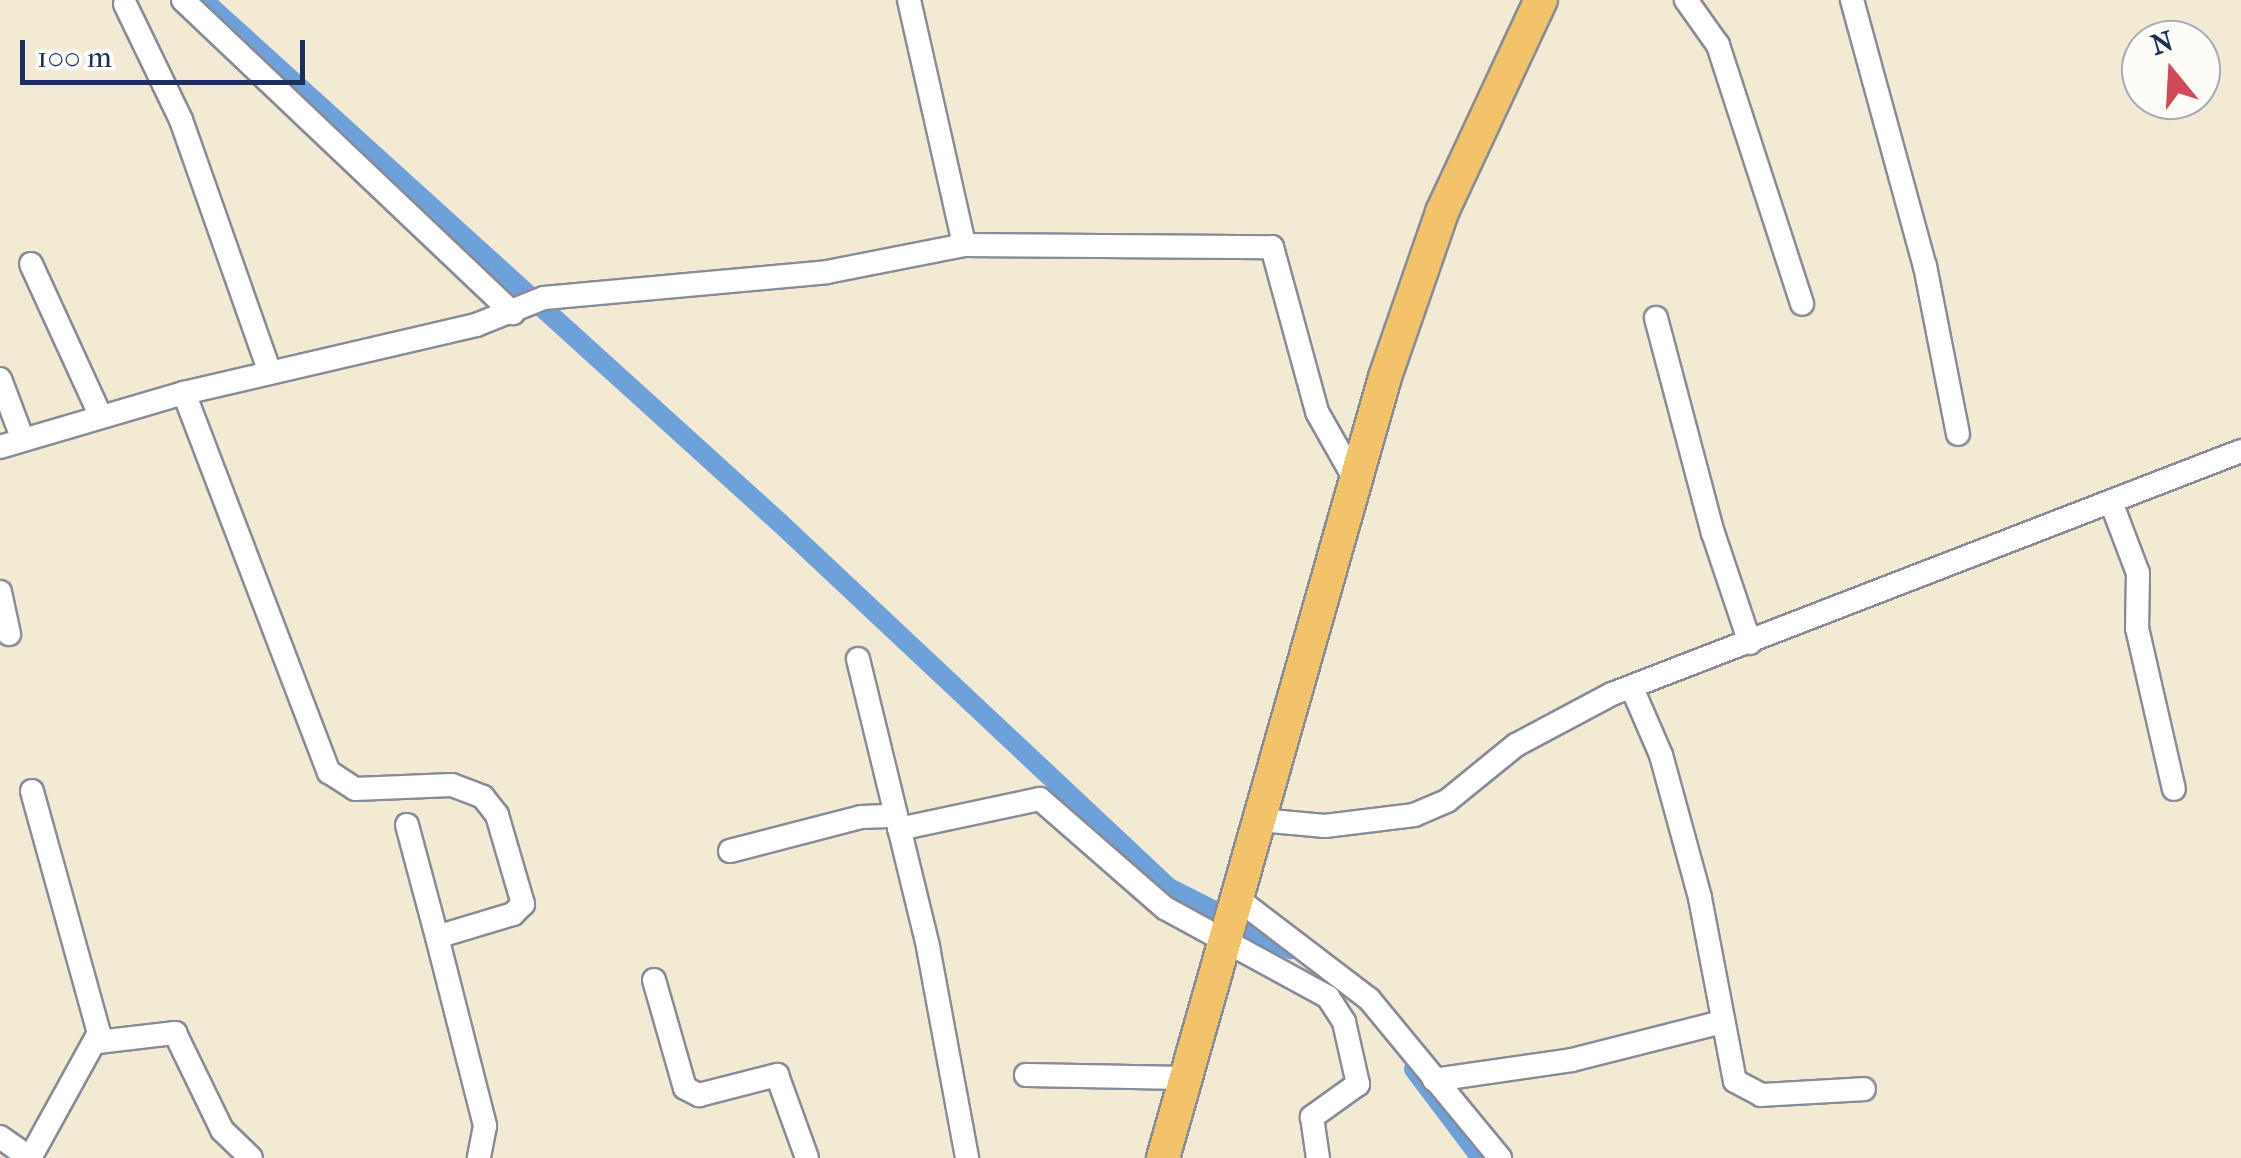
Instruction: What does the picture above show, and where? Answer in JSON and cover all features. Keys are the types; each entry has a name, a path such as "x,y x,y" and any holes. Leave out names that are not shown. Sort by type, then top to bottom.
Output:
{"highway":[{"path":"1163,1158 1356,481 1442,212 1540,0"}],"street":[{"path":"182,0 526,307"},
{"path":"909,0 964,245"},
{"path":"1686,0 1718,45 1802,304"},
{"path":"1852,0 1925,266 1958,434"},
{"path":"125,4 182,120 270,373"},
{"path":"0,380 11,443 184,393 526,307 827,272 964,245 1272,246 1317,412 1356,481"},
{"path":"31,264 101,417"},
{"path":"1656,318 1713,533 1750,644"},
{"path":"184,393 328,772 355,790 452,785 483,797 497,815 523,904 514,914 438,937"},
{"path":"1260,820 1326,826 1414,815 1447,801 1539,731 1632,688 1750,644 1791,621 2241,452"},
{"path":"2110,502 2138,573 2137,628 2174,789"},
{"path":"0,592 10,634"},
{"path":"858,659 928,947 967,1158"},
{"path":"1632,688 1661,755 1688,852 1729,1063 1743,1090 1762,1095 1864,1089"},
{"path":"32,790 98,1042"},
{"path":"730,851 862,817 897,823 1040,798 1165,908 1232,924 1369,999 1500,1158"},
{"path":"407,825 484,1126 479,1158"},
{"path":"1232,924 1279,967 1338,1009 1358,1084 1312,1117 1318,1158"},
{"path":"654,980 685,1088 699,1095 777,1075 807,1158"},
{"path":"1434,1080 1572,1060 1722,1022"},
{"path":"0,1137 30,1158 66,1083 98,1042 175,1032 222,1130 251,1158"},
{"path":"1026,1075 1186,1078"}],"waterway":[{"path":"203,0 780,523 1169,888 1290,949"},
{"path":"1414,1069 1481,1158"}]}
